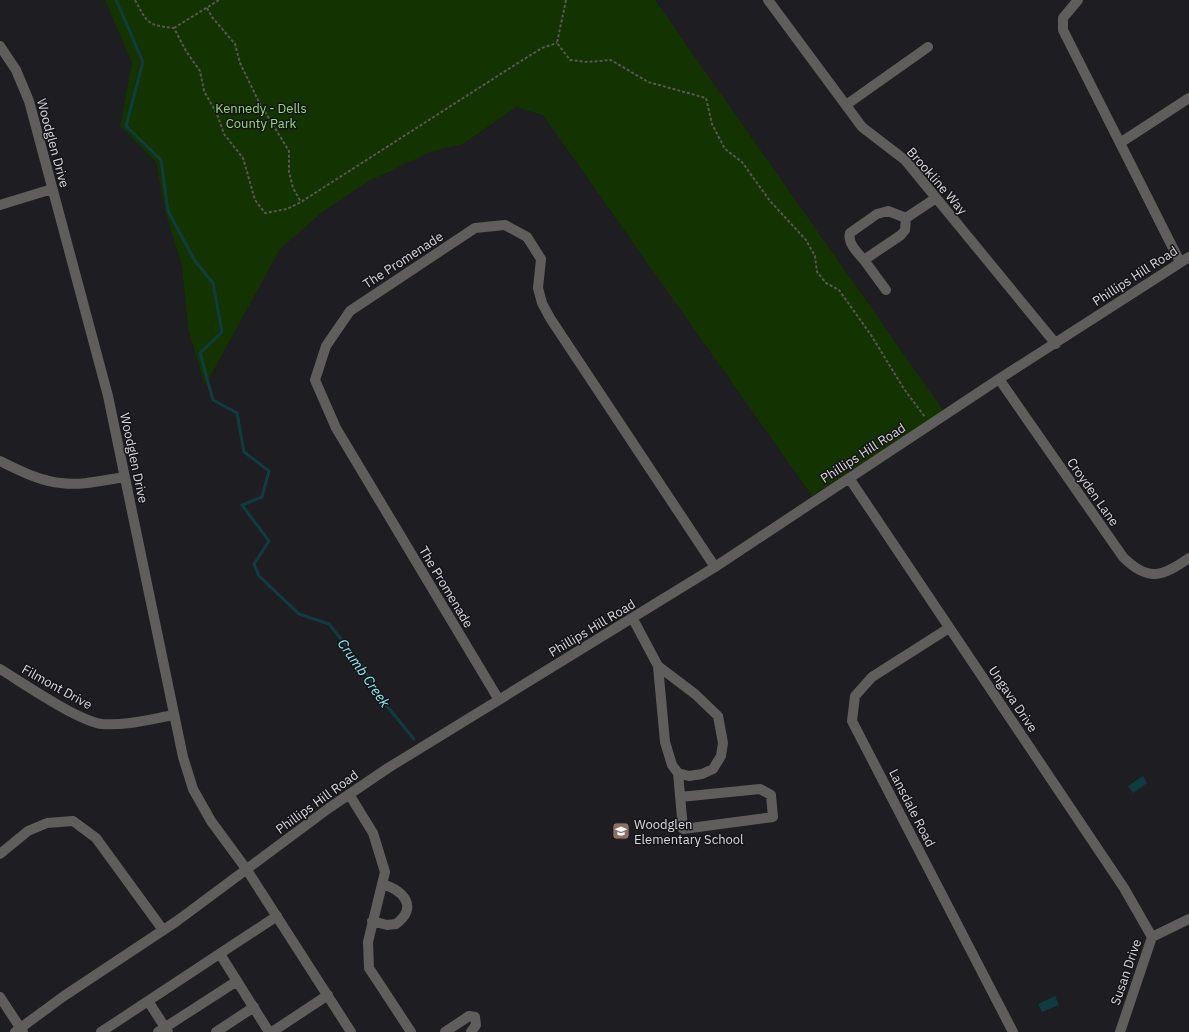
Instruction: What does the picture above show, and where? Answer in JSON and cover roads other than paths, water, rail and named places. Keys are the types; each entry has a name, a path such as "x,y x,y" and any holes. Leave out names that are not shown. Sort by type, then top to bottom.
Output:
{"street":[{"name":"Brookline Way","path":"768,0 862,127 905,160 1056,344"},
{"path":"1078,0 1064,18 1063,30 1120,143 1185,260"},
{"name":"Woodglen Drive","path":"0,46 16,70 29,101 108,396 182,757 193,789 211,821 247,870 277,916 287,935 351,1032"},
{"path":"846,105 928,47"},
{"path":"1120,143 1189,98"},
{"path":"0,204 52,190"},
{"path":"906,218 936,198"},
{"path":"886,290 850,242 850,233 877,214 888,211 906,218"},
{"path":"864,260 902,235 905,230 906,218"},
{"name":"The Promenade","path":"499,700 336,428 315,380 326,346 350,311 475,228 505,225 527,237 541,259 538,288 542,303 550,318 715,567"},
{"name":"Phillips Hill Road","path":"19,1031 64,996 163,930 349,794 388,768 633,619 715,567 999,379 1056,344 1185,260"},
{"name":"Croyden Lane","path":"999,379 1119,550 1132,566 1144,573 1162,574 1189,558"},
{"path":"0,461 34,476 61,483 86,484 125,477"},
{"name":"Ungava Drive","path":"849,478 1124,888 1152,937"},
{"path":"633,619 658,666 665,742 672,765 678,773 680,797 683,829 773,817 771,796 760,789 680,797"},
{"name":"Lansdale Road","path":"949,628 872,677 855,696 852,721 1013,1032"},
{"path":"658,666 695,694 718,716 721,727 723,743 721,756 714,769 702,774 689,776 678,773"},
{"name":"Filmont Drive","path":"0,669 77,715 100,724 119,725 174,715"},
{"path":"349,794 373,833 385,872 368,942 369,968 411,1032"},
{"path":"0,854 28,831 47,823 73,821 96,838 163,930"},
{"path":"372,921 387,925 396,924 408,912 408,908 399,892 382,884"},
{"path":"101,1032 277,916"},
{"name":"Susan Drive","path":"1120,1032 1152,937 1189,919"},
{"path":"220,954 269,1032"},
{"path":"148,1001 164,1030 237,981"},
{"path":"272,1032 328,995"},
{"path":"0,997 19,1031"},
{"path":"216,1032 254,1007"},
{"path":"445,1032 469,1016 475,1017 476,1025 471,1032"}],"water":[{"path":"1143,776 1147,783 1133,793 1128,786"},
{"path":"1055,996 1059,1005 1042,1012 1038,1004"}],"waterway":[{"name":"Crumb Creek","path":"116,0 143,62 126,126 161,160 168,211 195,261 213,283 222,332 200,353 213,400 237,413 244,452 269,471 262,497 242,505 269,541 254,564 259,576 299,614 329,624 363,667 381,699 414,739"}],"place":[{"name":"Woodglen Elementary School","path":"621,831"}],"park label":[{"name":"Kennedy - Dells County Park","path":"261,116"}]}
